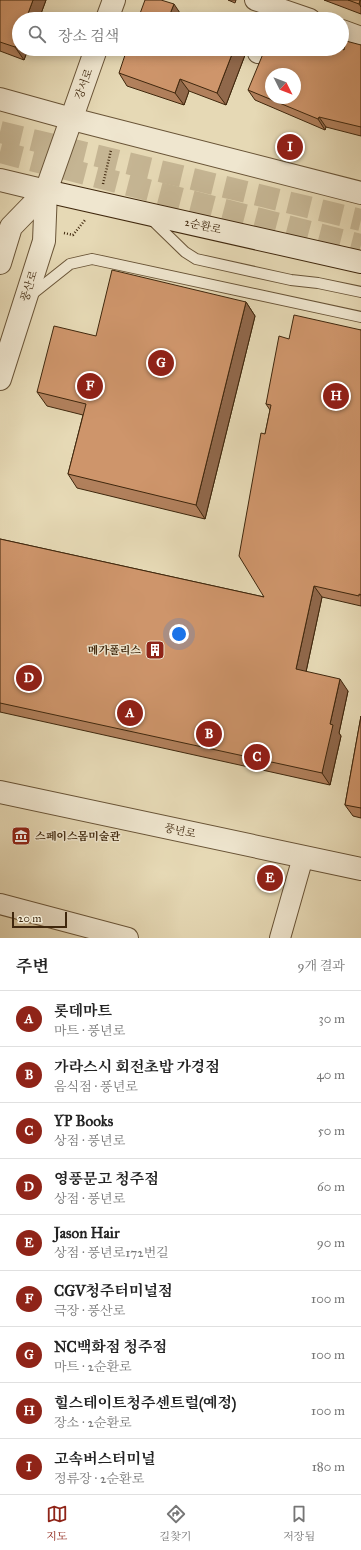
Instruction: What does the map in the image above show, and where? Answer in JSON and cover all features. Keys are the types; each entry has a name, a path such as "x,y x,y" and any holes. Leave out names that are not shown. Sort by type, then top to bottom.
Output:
{"street":[{"path":"110,12 114,0"},
{"path":"255,0 286,12"},
{"path":"349,33 361,37"},
{"name":"강서로","path":"72,119 94,56"},
{"path":"0,99 72,119 361,193"},
{"name":"풍산로","path":"0,379 44,241 46,191 72,119"},
{"name":"2순환로","path":"0,180 361,262"},
{"name":"풍산로","path":"0,264 11,227 46,191"},
{"name":"풍년로","path":"0,793 361,869"},
{"path":"280,938 303,857"},
{"path":"0,904 128,938"}],"lane":[{"path":"146,213 185,252 196,259 291,280 318,283 361,292"},
{"path":"25,299 70,264 92,259 361,317"}],"path":[{"path":"61,232 73,235 98,202 116,130"}],"building":[{"path":"0,0 33,0 29,12 12,12 12,46 0,42"},
{"path":"145,0 161,0 174,4 171,12 141,12"},
{"path":"348,0 360,0 359,4"},
{"path":"349,42 361,45 361,127 319,117 318,119 282,104 301,104 301,68 265,68 265,97 248,90 262,56 349,56"},
{"path":"125,56 231,56 217,93 180,79 175,93 119,73"},
{"path":"112,270 246,302 196,505 68,474 86,404 37,392 54,326 96,336"},
{"name":"메가폴리스","path":"294,315 361,330 361,595 359,594 359,596 314,586 296,669 340,679 330,724 333,725 322,773 0,703 0,539 264,597 239,556 261,433 265,434 271,405 266,404 279,336 289,339"},
{"path":"361,716 361,808 345,805"}],"tunnel":[{"path":"0,132 361,220"},
{"path":"0,152 361,245"}],"place":[{"name":"고속버스터미널","path":"290,147"},
{"name":"NC백화점 청주점","path":"161,363"},
{"name":"CGV청주터미널점","path":"90,386"},
{"name":"힐스테이트청주센트럴(예정)","path":"336,396"},
{"name":"메가폴리스","path":"155,650"},
{"name":"영풍문고 청주점","path":"29,678"},
{"name":"롯데마트","path":"130,713"},
{"name":"가라스시 회전초밥 가경점","path":"209,734"},
{"name":"YP Books","path":"257,757"},
{"name":"스페이스몸미술관","path":"21,836"},
{"name":"Jason Hair","path":"270,878"}]}
